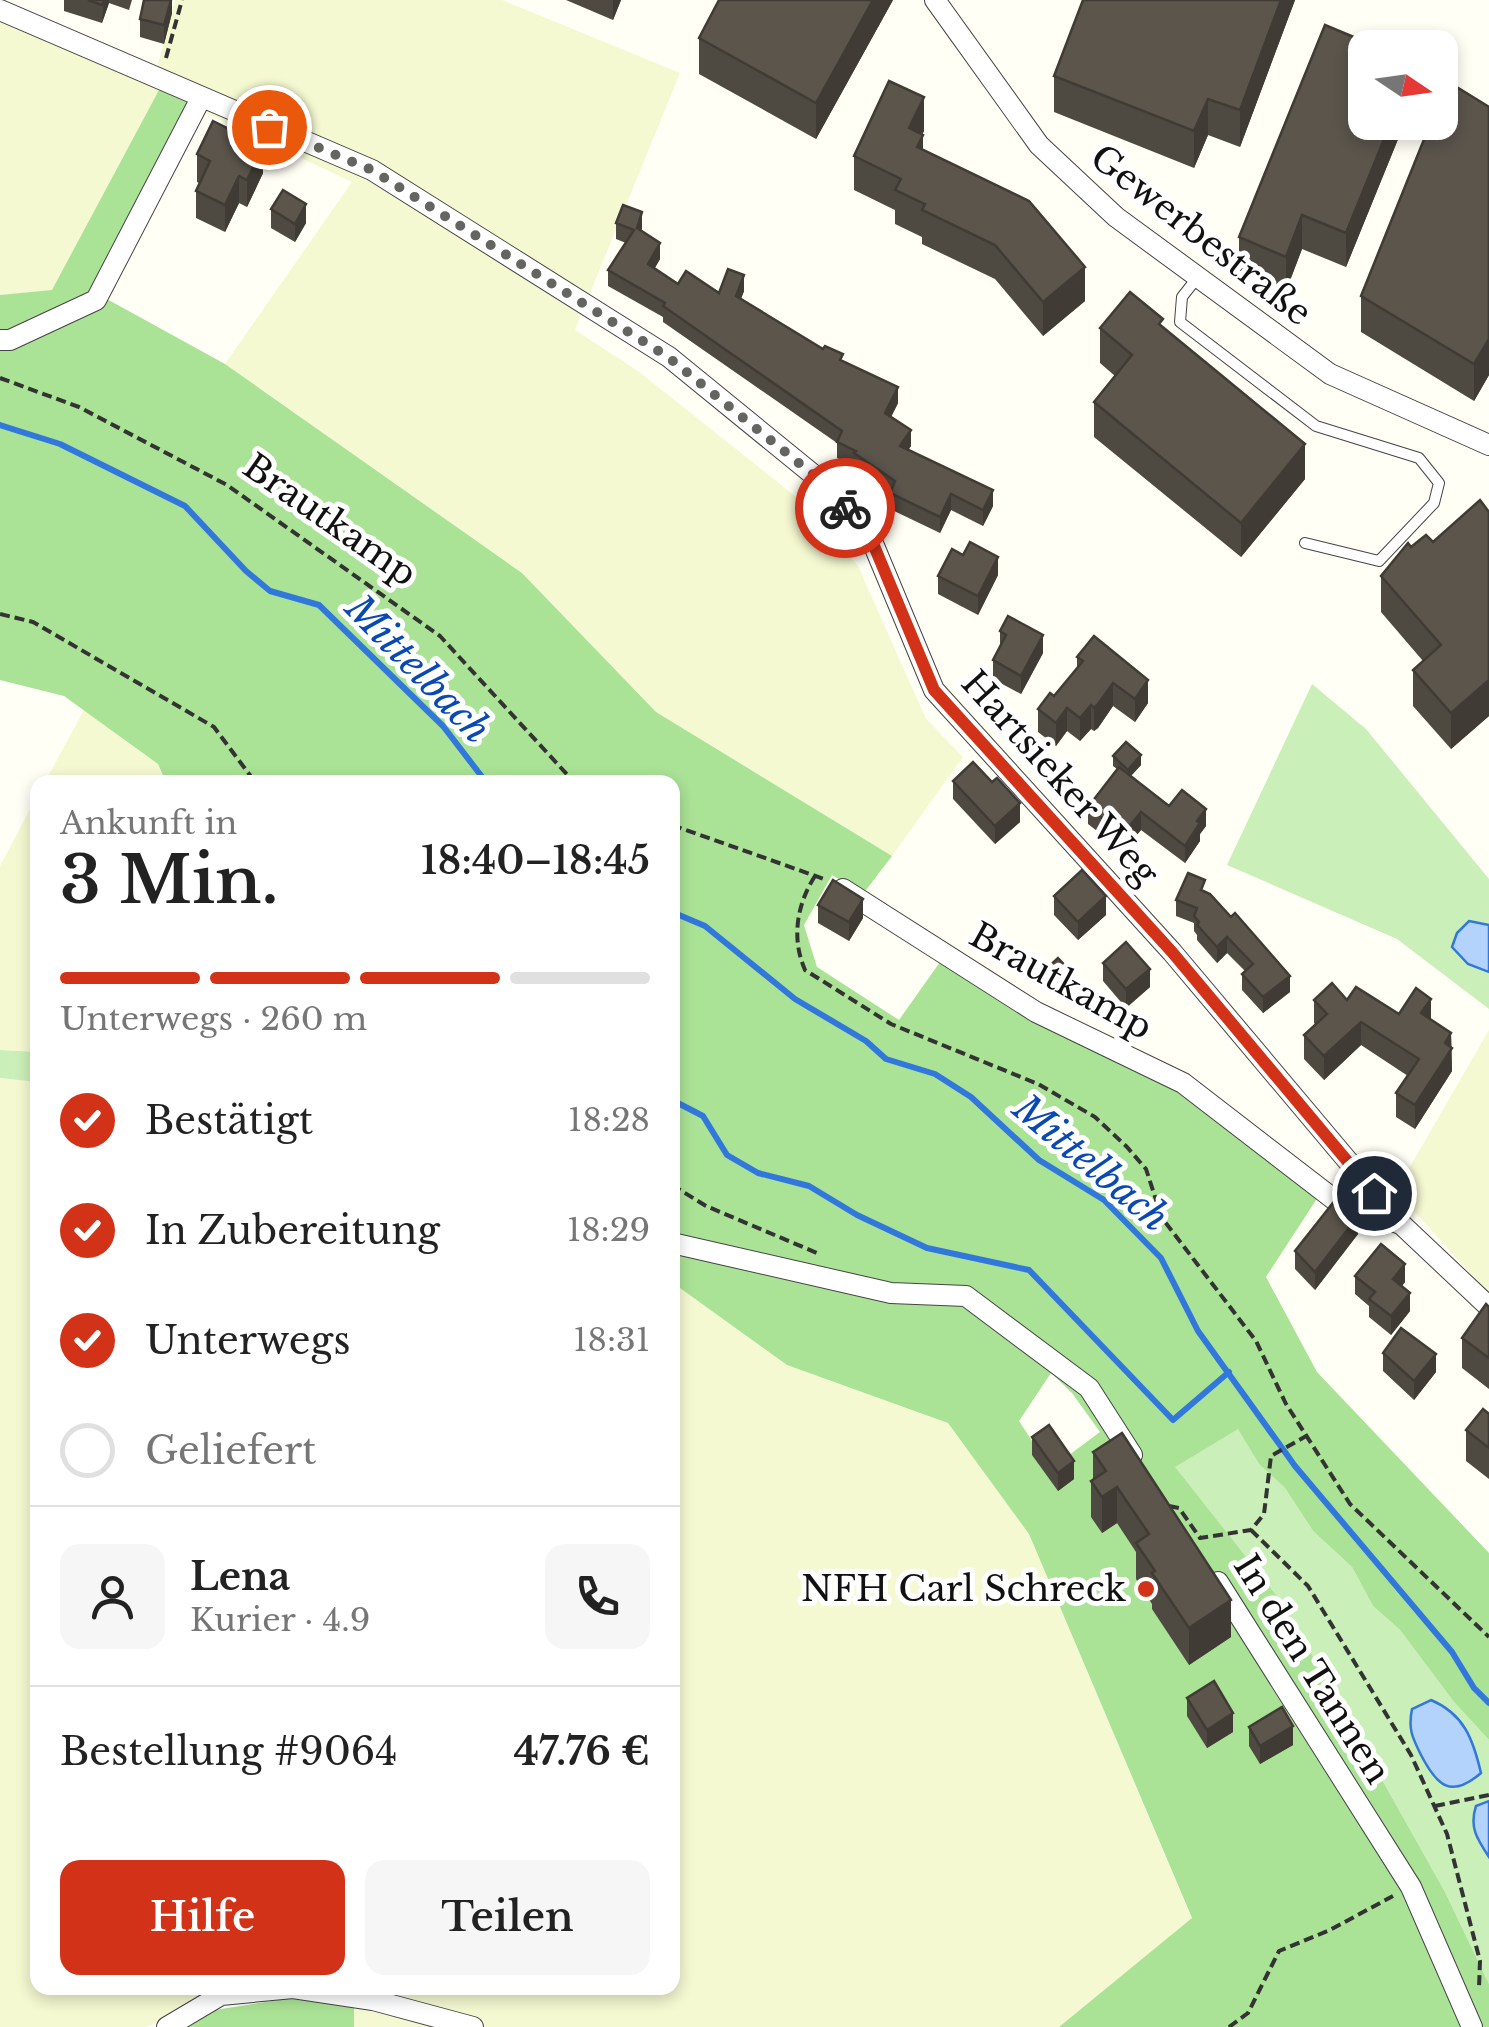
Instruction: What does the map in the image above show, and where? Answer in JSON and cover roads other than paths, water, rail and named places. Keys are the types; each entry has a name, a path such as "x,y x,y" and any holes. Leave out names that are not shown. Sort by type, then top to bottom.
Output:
{"street":[{"name":"Gewerbestraße","path":"935,0 1039,144 1116,218 1330,374 1489,446"},
{"name":"Hartsieker Weg","path":"0,10 372,170 668,357 826,485 872,541 934,690 1172,952 1400,1223 1489,1308"},
{"path":"0,340 10,340 96,300 201,98"},
{"name":"Brautkamp","path":"824,879 1036,1012 1183,1084 1340,1204 1400,1223"},
{"path":"680,1245 892,1294 966,1296 1089,1388 1146,1475"},
{"name":"In den Tannen","path":"1208,1568 1410,1887 1472,2027"},
{"path":"166,2027 220,1995"},
{"path":"340,1995 473,2027"}],"lane":[{"path":"1197,278 1182,297 1180,322 1316,426 1419,458 1439,483 1434,503 1380,562 1305,542"}],"water":[{"path":"1469,921 1489,925 1489,972 1468,964 1452,947 1457,933"},
{"path":"1431,1700 1459,1720 1474,1749 1481,1773 1461,1786 1446,1785 1433,1775 1413,1738 1412,1709"},
{"path":"1489,1801 1489,1857 1473,1820 1476,1806"}],"waterway":[{"name":"Mittelbach","path":"0,425 60,444 185,506 270,591 319,605 443,726 481,775"},
{"name":"Mittelbach","path":"680,915 705,926 795,999 866,1041 886,1059 935,1074 971,1097 1039,1160 1104,1200 1161,1258 1198,1331 1295,1466 1452,1652 1474,1688 1489,1703"},
{"path":"680,1104 703,1116 727,1155 758,1173 809,1186 857,1215 927,1248 1029,1270 1173,1420 1229,1372"}],"place":[{"name":"NFH Carl Schreck","path":"1146,1589"}]}
